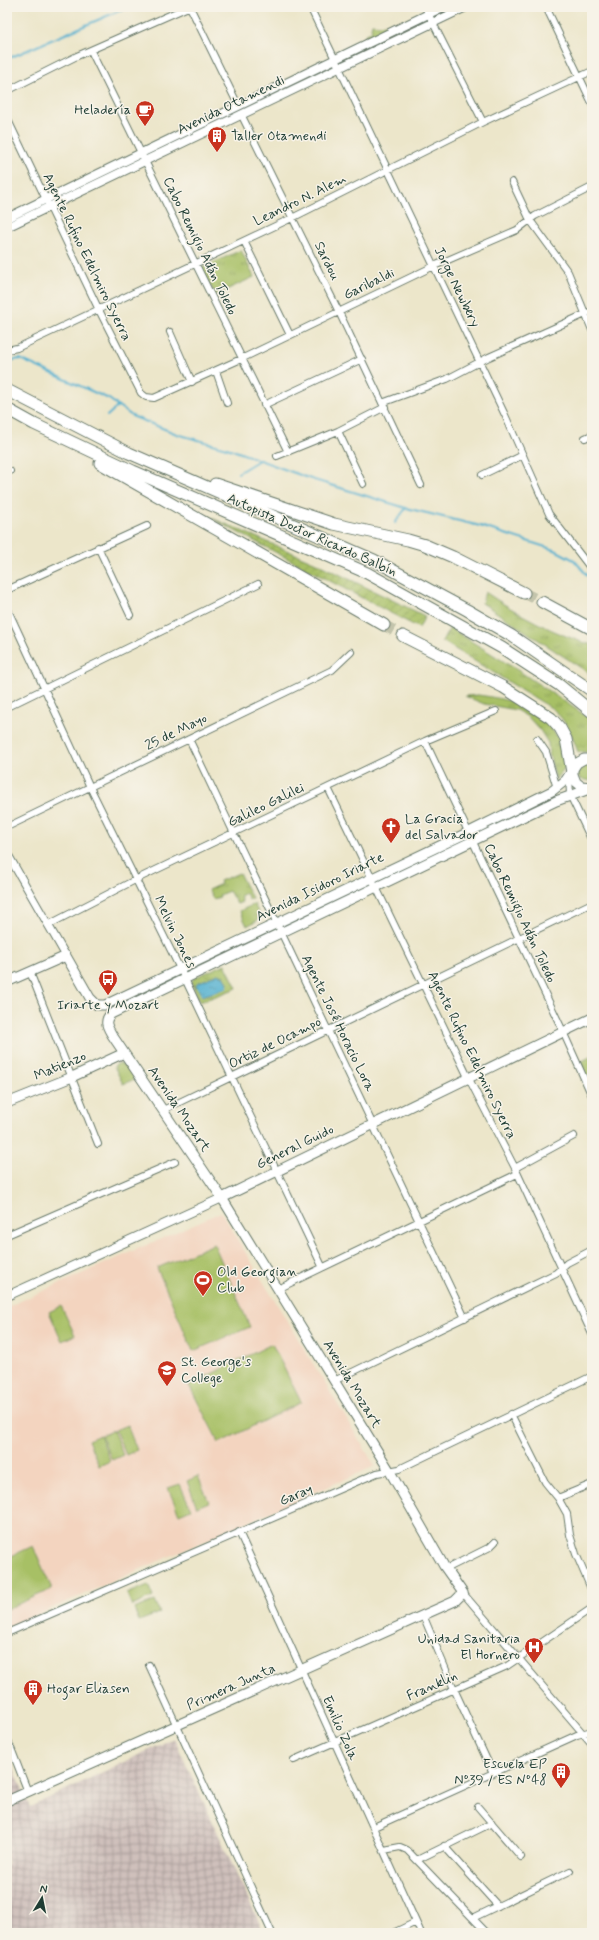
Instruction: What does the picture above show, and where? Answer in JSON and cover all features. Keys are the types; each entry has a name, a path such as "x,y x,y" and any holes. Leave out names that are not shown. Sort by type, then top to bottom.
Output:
{"highway":[{"name":"Autopista Doctor Ricardo Balbín","path":"7,390 129,453 374,560 505,632 592,691"},
{"name":"Autopista Doctor Ricardo Balbín","path":"7,409 34,424 140,474 367,573 502,648 559,685 592,712"},
{"path":"34,424 384,625"},
{"path":"129,453 265,502 334,524 425,545 453,557 524,593"},
{"path":"542,602 592,629"},
{"path":"403,636 503,687 551,718 560,728 566,739 571,774"}],"main road":[{"name":"Avenida Otamendi","path":"144,157 238,105 334,60 427,10 443,7"},
{"name":"Avenida Otamendi","path":"7,218 47,203 144,157 241,114 466,7"},
{"name":"Avenida Otamendi","path":"7,227 47,203"},
{"name":"Avenida Isidoro Iriarte","path":"106,1025 107,1018 111,1014 376,888 471,837 554,790 571,774 575,765 580,760 592,759"},
{"path":"571,774 576,782 581,786 592,788"},
{"name":"Avenida Isidoro Iriarte","path":"66,956 94,1004 100,1006 105,1005 372,878 570,795 592,788"},
{"path":"554,790 556,801"},
{"path":"7,982 66,956"},
{"name":"General Guido","path":"7,1296 222,1198 562,1031 592,1018"},
{"name":"Avenida Mozart","path":"106,1025 222,1198 389,1470 446,1569 463,1593"},
{"name":"Matienzo","path":"7,1103 72,1077 124,1053"},
{"name":"Primera Junta","path":"7,1801 455,1601 463,1593"}],"street":[{"path":"7,91 57,65 189,7 238,105"},
{"name":"Jorge Newbery","path":"310,7 480,363 549,514 592,570"},
{"path":"546,7 592,102"},
{"path":"427,10 483,122"},
{"name":"Cabo Remigio Adán Toledo","path":"91,51 144,157 194,264 207,286 288,452"},
{"name":"Leandro N. Alem","path":"7,350 17,348 244,241 483,122 592,70"},
{"name":"Sardou","path":"241,114 362,359 421,485"},
{"name":"Agente Rufino Edelmiro Syerra","path":"7,118 99,310 142,393 146,397 154,398"},
{"path":"512,182 530,220 568,272 592,330"},
{"name":"Garibaldi","path":"154,398 242,360 290,335 434,266 517,230 530,220 592,188"},
{"path":"244,241 290,335"},
{"path":"278,456 338,431 384,405 447,379 489,357 592,311"},
{"path":"170,332 192,382"},
{"path":"264,405 362,359"},
{"path":"216,371 227,403"},
{"path":"338,431 363,484"},
{"path":"585,438 592,435"},
{"path":"482,475 523,455"},
{"path":"7,590 146,526"},
{"path":"98,547 130,615"},
{"path":"7,707 258,584"},
{"name":"Melvin Jones","path":"7,608 90,786 137,879 322,1266"},
{"name":"25 de Mayo","path":"7,827 332,670 351,652"},
{"name":"Galileo Galilei","path":"48,925 137,879 234,834 425,741 496,711"},
{"name":"Agente José Horacio Lora","path":"189,739 327,1031 374,1124 465,1318"},
{"path":"537,739 546,752 554,790"},
{"name":"Cabo Remigio Adán Toledo","path":"425,741 519,938 592,1096"},
{"path":"571,774 570,795 592,841"},
{"name":"Agente Rufino Edelmiro Syerra","path":"328,788 468,1077 516,1171 592,1334"},
{"path":"7,853 66,956"},
{"name":"Ortiz de Ocampo","path":"163,1110 592,903"},
{"path":"30,972 98,1144"},
{"path":"278,1289 516,1171 574,1136"},
{"path":"7,1235 175,1162"},
{"path":"334,1380 556,1273 567,1263 592,1250"},
{"name":"Garay","path":"7,1633 377,1473 399,1469 592,1376"},
{"path":"511,1414 545,1482 558,1498 567,1514 570,1535 576,1554 592,1591"},
{"path":"558,1498 592,1484"},
{"name":"Emilio Zola","path":"239,1532 421,1933"},
{"path":"446,1569 490,1547 496,1542"},
{"name":"Avenida Mozart","path":"463,1593 519,1656 592,1744"},
{"name":"Franklin","path":"294,1760 507,1666 519,1656 592,1608"},
{"path":"423,1615 454,1689 493,1773"},
{"path":"149,1665 272,1933"},
{"path":"374,1827 493,1773 592,1731"},
{"path":"7,1738 28,1792"},
{"path":"478,1807 521,1857"},
{"path":"417,1860 492,1823"},
{"path":"444,1846 498,1906"},
{"path":"384,1850 400,1847 407,1850 487,1933"},
{"path":"472,1918 570,1870"},
{"path":"393,1933 416,1922"}],"shaded area":[{"name":"St. George's College","path":"221,1212 375,1466 7,1628 7,1307"},
{"path":"174,1738 264,1933 7,1933 7,1752 30,1807"}],"green space":[{"path":"372,24 396,26 364,42 365,35 372,31"},
{"path":"241,250 254,277 215,295 202,268"},
{"path":"207,516 314,562 425,616 419,628"},
{"path":"485,592 537,623 592,645 592,675 482,603"},
{"path":"450,628 516,669 592,720 592,752 578,752 568,729 553,709 442,641"},
{"path":"478,695 503,699 518,704 545,722 553,731 565,750 566,760 564,770 556,780 548,743 540,730 528,717 516,710 484,704 465,696"},
{"path":"582,764 592,764 592,781 580,779 577,773"},
{"path":"239,873 252,898 249,900 246,893 240,896 242,902 237,904 229,891 219,895 220,897 213,899 208,890 221,884 220,881"},
{"path":"254,904 260,915 258,920 247,926 240,911"},
{"path":"225,964 237,988 200,1002 191,982 194,978"},
{"path":"592,1056 592,1084 590,1085 580,1062"},
{"path":"119,1063 126,1066 135,1079 123,1084 114,1066"},
{"name":"Old Georgian Club","path":"214,1244 250,1327 193,1351 157,1268"},
{"path":"61,1306 75,1335 62,1341 49,1312"},
{"path":"272,1344 301,1402 219,1443 189,1385"},
{"path":"127,1425 137,1450 126,1455 115,1430"},
{"path":"113,1430 123,1455 112,1460 101,1435"},
{"path":"100,1435 110,1461 99,1466 88,1440"},
{"path":"198,1476 209,1502 197,1507 187,1481"},
{"path":"180,1484 191,1509 179,1514 168,1488"},
{"path":"33,1546 52,1589 7,1609 7,1558"},
{"path":"148,1585 153,1597 132,1606 127,1594"},
{"path":"155,1601 160,1613 139,1621 134,1609"}],"water":[{"path":"218,974 224,976 228,983 227,988 202,996 196,985 197,983"}],"waterway":[{"path":"7,59 128,7"},
{"path":"8,361 20,359 109,399 132,416 177,434 230,449 311,479 406,508 480,526 555,550 574,560 592,581"},
{"path":"107,416 118,406"},
{"path":"238,473 259,460"},
{"path":"395,523 406,508"}],"tunnel":[{"path":"524,593 542,602"},
{"path":"384,625 403,636"}],"place":[{"name":"Heladería","path":"145,127"},
{"name":"Taller Otamendi","path":"217,153"},
{"name":"La Gracia del Salvador","path":"391,844"},
{"name":"Iriarte y Mozart","path":"108,996"},
{"name":"Old Georgian Club","path":"203,1297"},
{"name":"St. George's College","path":"167,1387"},
{"name":"Unidad Sanitaria El Hornero","path":"534,1664"},
{"name":"Hogar Eliasen","path":"33,1706"},
{"name":"Escuela EP Nº39 / ES Nº48","path":"561,1789"}]}
